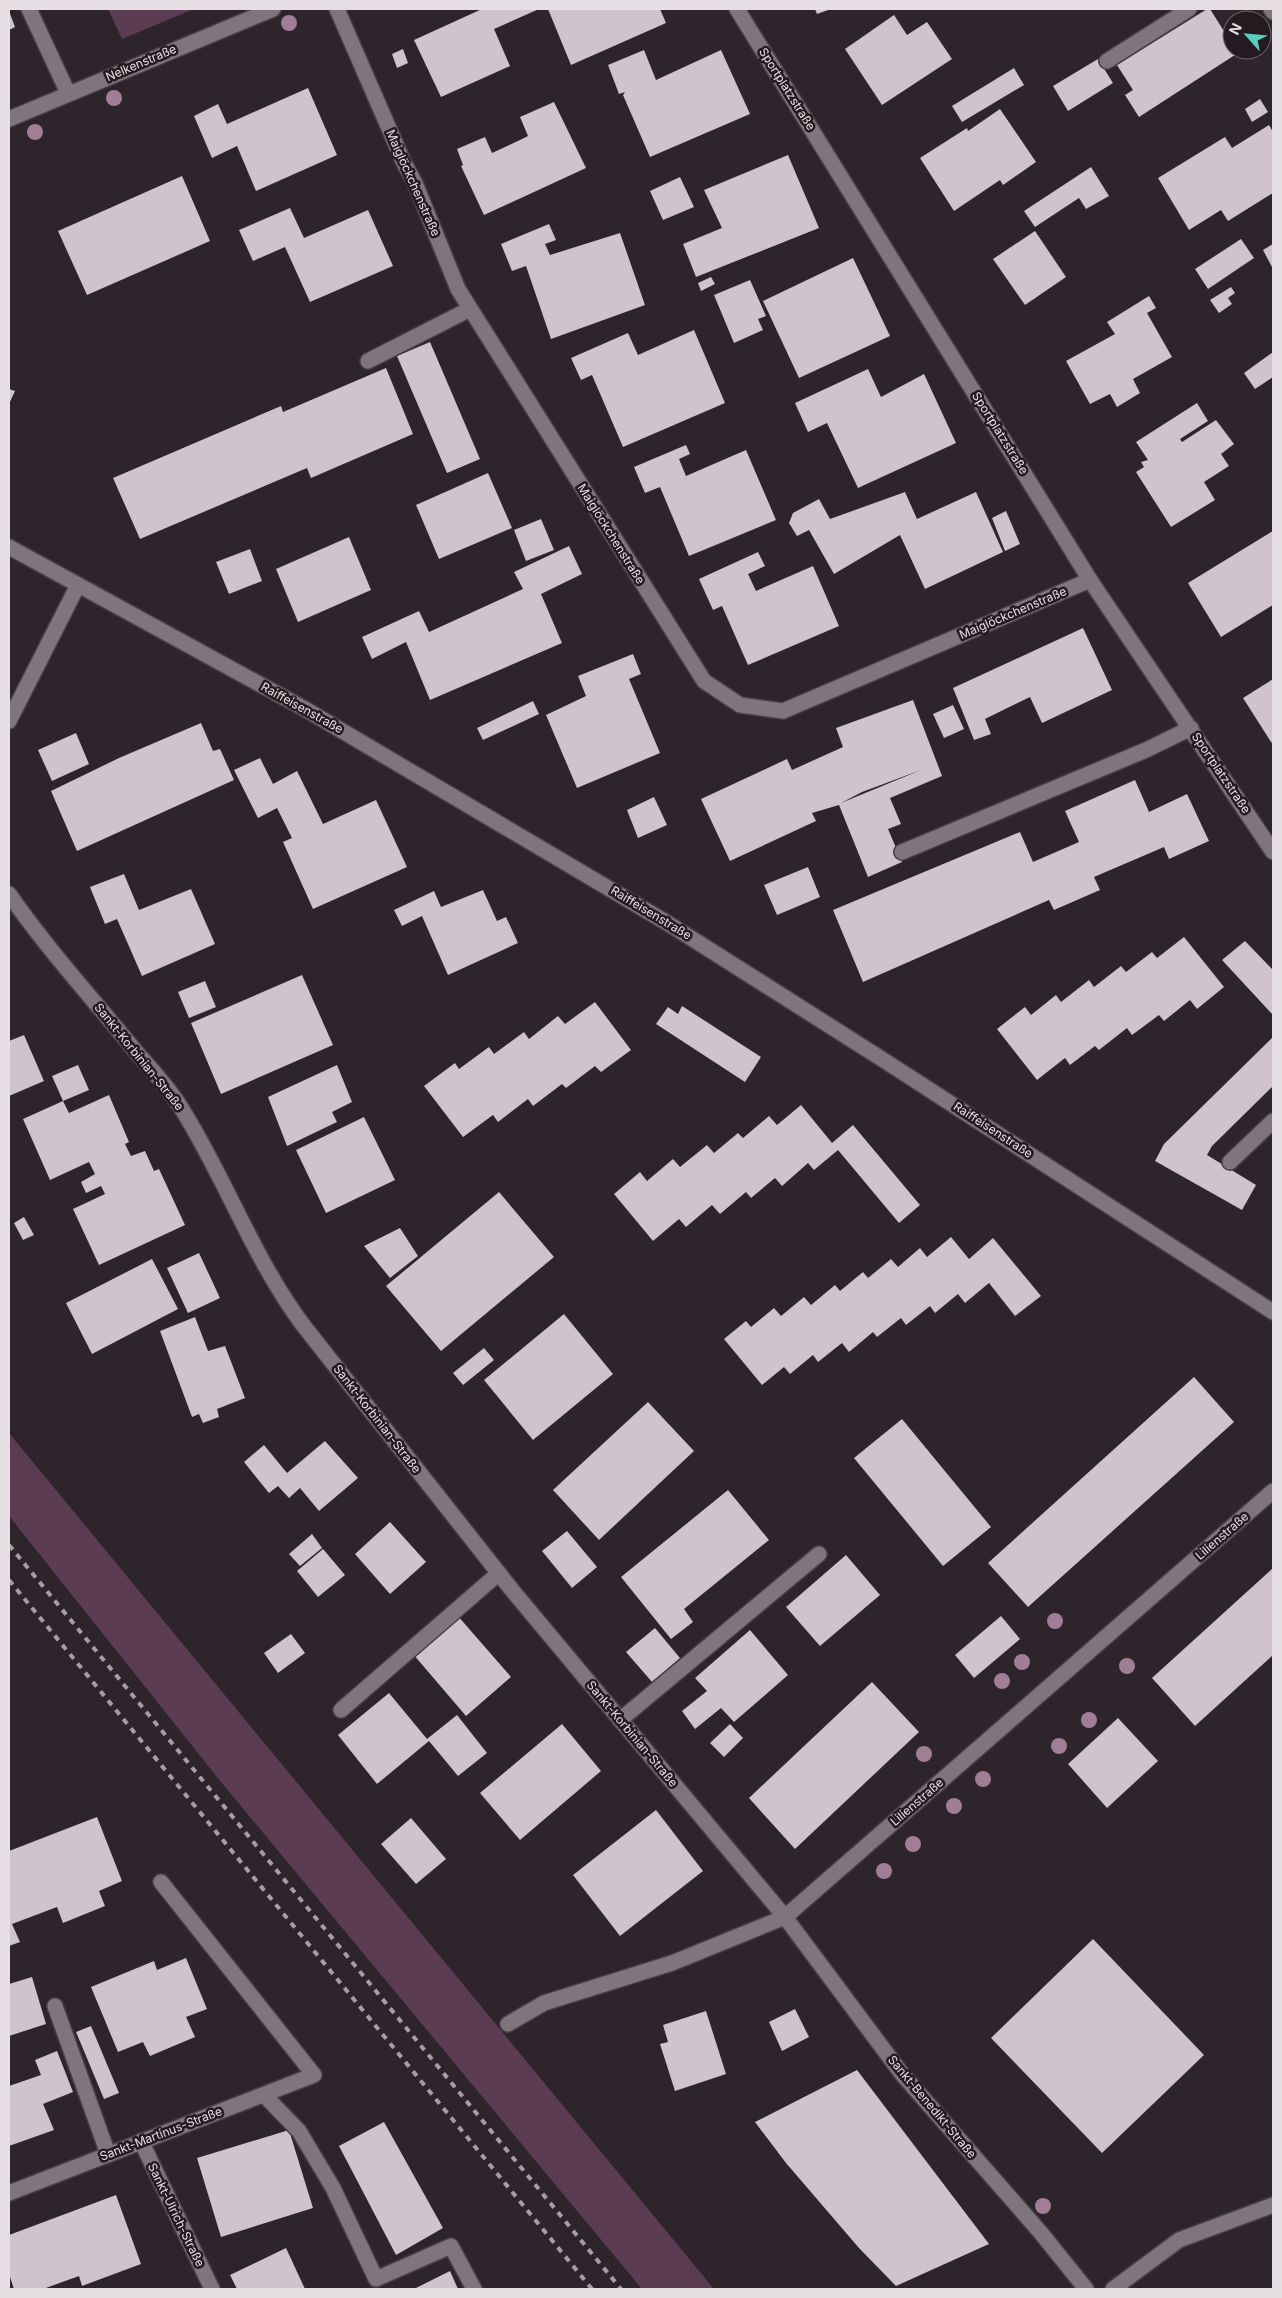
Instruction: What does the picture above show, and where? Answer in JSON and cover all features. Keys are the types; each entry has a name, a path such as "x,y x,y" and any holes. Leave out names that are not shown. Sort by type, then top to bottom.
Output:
{"street":[{"path":"29,9 68,93"},
{"name":"Nelkenstraße","path":"9,119 273,9"},
{"name":"Maiglöckchenstraße","path":"337,9 404,163 415,183 458,289 704,681 740,705 783,711 1090,580"},
{"name":"Sportplatzstraße","path":"737,9 1090,580 1191,728 1267,831 1273,852"},
{"path":"1107,61 1189,9"},
{"path":"368,361 470,309"},
{"name":"Raiffeisenstraße","path":"9,547 305,709 669,924 909,1076 1273,1312"},
{"path":"9,721 78,585"},
{"path":"902,852 1146,750 1191,728"},
{"name":"Sankt-Korbinian-Straße","path":"9,894 39,937 180,1105 208,1154 242,1223 290,1307 499,1574 785,1917"},
{"path":"1230,1162 1273,1121"},
{"name":"Lilienstraße","path":"508,2024 544,2004 672,1964 785,1917 1273,1491"},
{"path":"620,1720 818,1554"},
{"path":"341,1710 499,1574"},
{"name":"Sankt-Martinus-Straße","path":"9,2193 314,2075 161,1882"},
{"name":"Sankt-Benedikt-Straße","path":"785,1917 902,2074 1041,2233 1086,2289"},
{"path":"55,2006 108,2154"},
{"path":"264,2095 299,2131 304,2139 333,2188 376,2279 451,2246 474,2289"},
{"name":"Sankt-Ulrich-Straße","path":"140,2141 212,2289"},
{"path":"1113,2289 1179,2240 1273,2205"}],"shaded area":[{"path":"108,9 194,9 122,39"},
{"path":"9,1433 714,2289 642,2289 221,1782 9,1516"}],"building":[{"path":"482,9 539,9 494,29 510,66 441,97 414,40"},
{"path":"548,9 660,9 666,23 571,65"},
{"path":"815,9 831,9 817,14"},
{"path":"1207,9 1210,9 1222,28 1222,60 1227,60 1139,117 1125,95 1133,90 1117,65"},
{"path":"9,11 15,27 9,30"},
{"path":"894,15 907,35 927,22 952,59 882,105 845,49"},
{"path":"403,49 408,63 397,68 392,54"},
{"path":"644,50 656,80 721,50 750,114 650,157 623,95 625,92 619,94 608,65"},
{"path":"1098,59 1113,83 1068,111 1053,86"},
{"path":"1014,68 1024,85 962,122 952,106"},
{"path":"308,88 337,155 256,191 237,146 212,158 194,116 218,104 227,124"},
{"path":"1260,99 1268,112 1252,122 1245,109"},
{"path":"554,102 586,168 484,215 461,166 463,165 457,149 485,137 492,153 518,141 528,136 520,117"},
{"path":"1000,109 1036,162 1003,185 1000,180 954,211 920,158 967,128 968,131"},
{"path":"1269,125 1273,132 1273,193 1228,221 1221,210 1189,230 1158,178 1225,137 1232,148"},
{"path":"788,155 819,228 696,277 683,244 722,228 704,190"},
{"path":"1091,167 1109,196 1086,209 1079,198 1035,227 1024,211"},
{"path":"182,176 210,241 87,295 58,231"},
{"path":"680,177 694,207 663,220 650,191"},
{"path":"290,208 304,238 368,210 393,266 310,302 285,247 253,261 239,230"},
{"path":"549,224 556,240 545,244 550,255 620,233 645,305 551,339 526,266 512,271 501,244"},
{"path":"1035,231 1066,277 1025,305 993,259"},
{"path":"1241,239 1254,258 1208,289 1195,269"},
{"path":"1273,244 1273,269 1263,250"},
{"path":"853,258 890,336 799,378 763,301"},
{"path":"711,277 715,284 701,291 698,283"},
{"path":"750,280 766,316 758,319 763,330 734,343 714,295"},
{"path":"1231,287 1235,293 1228,298 1232,304 1219,313 1210,300"},
{"path":"1149,296 1156,308 1147,313 1172,357 1133,379 1140,393 1117,407 1110,394 1090,404 1066,361 1115,334 1107,322"},
{"path":"694,330 725,403 623,447 592,375 581,380 571,358 628,333 638,355"},
{"path":"430,342 480,459 447,473 397,356"},
{"path":"1273,352 1273,377 1255,389 1244,373"},
{"path":"386,368 413,434 311,478 307,468 140,539 113,478 281,406 283,412"},
{"path":"868,369 881,397 924,374 956,443 858,488 827,423 808,432 795,403"},
{"path":"9,389 15,391 9,404"},
{"path":"1197,403 1208,421 1180,439 1182,442 1216,420 1234,444 1221,454 1229,466 1204,482 1215,500 1171,527 1136,472 1144,467 1141,462 1148,460 1136,442"},
{"path":"686,445 690,454 679,459 686,476 746,450 776,520 689,556 660,487 645,493 634,467"},
{"path":"488,473 512,528 439,559 416,505"},
{"path":"905,492 917,519 976,492 1003,552 925,589 900,535 834,574 809,530 797,536 789,523 793,513 819,499 830,519"},
{"path":"1006,511 1020,544 1005,551 992,518"},
{"path":"541,519 554,550 526,561 514,530"},
{"path":"1273,531 1273,605 1221,637 1188,583"},
{"path":"349,537 371,590 298,622 276,569"},
{"path":"569,546 582,574 541,594 562,643 430,700 406,642 372,659 362,637 419,611 429,632 523,589 514,572"},
{"path":"250,549 262,581 229,594 216,562"},
{"path":"758,552 765,566 748,574 756,591 813,566 839,626 748,665 722,606 713,610 699,579"},
{"path":"1083,628 1112,690 1042,723 1030,697 985,719 991,734 974,740 953,688"},
{"path":"633,654 641,674 629,679 660,753 577,788 546,715 586,696 578,676"},
{"path":"1273,679 1273,745 1243,698"},
{"path":"913,700 942,776 890,798 901,824 888,829 902,862 868,877 839,805 812,813 816,821 730,861 701,799 787,759 792,770 843,747 836,728","holes":["921,770 841,803 862,792"]},
{"path":"533,701 539,714 483,740 477,728"},
{"path":"953,705 964,729 944,738 933,714"},
{"path":"201,723 213,751 220,749 234,780 77,851 51,791 119,758"},
{"path":"76,733 89,764 52,781 38,750"},
{"path":"260,758 273,784 297,771 323,824 376,800 407,867 313,909 283,842 292,838 277,808 258,818 234,770"},
{"path":"1135,780 1149,812 1187,794 1209,841 1169,859 1164,847 1094,877 1100,890 1054,910 1049,900 863,982 833,910 1020,832 1033,862 1079,842 1065,811"},
{"path":"654,797 667,825 638,838 627,810"},
{"path":"808,867 820,897 777,915 764,885"},
{"path":"124,874 139,910 191,889 215,944 142,976 117,919 105,924 90,887"},
{"path":"483,890 497,921 506,917 518,943 448,975 422,916 402,926 394,910 434,891 441,907"},
{"path":"1184,937 1224,987 1197,1009 1190,1000 1164,1021 1159,1015 1132,1035 1127,1028 1099,1050 1095,1046 1070,1065 1065,1058 1037,1080 997,1029 1025,1007 1031,1015 1056,995 1061,1002 1089,980 1094,987 1121,966 1126,972 1152,952 1157,958"},
{"path":"1245,941 1273,970 1273,1015 1222,960"},
{"path":"302,975 333,1045 221,1094 191,1023"},
{"path":"205,981 216,1007 189,1018 178,992"},
{"path":"595,1002 631,1050 601,1072 595,1066 566,1088 562,1084 533,1106 528,1099 498,1122 493,1115 463,1137 424,1086 455,1063 459,1069 489,1047 494,1054 524,1032 529,1039 558,1016 565,1024"},
{"path":"682,1006 761,1057 745,1082 656,1024 668,1007 678,1014"},
{"path":"24,1035 44,1081 9,1096 9,1041"},
{"path":"1273,1037 1273,1086 1212,1146 1207,1155 1256,1185 1242,1210 1155,1161 1164,1144"},
{"path":"78,1065 89,1090 63,1101 52,1076"},
{"path":"337,1065 352,1102 332,1112 337,1122 287,1146 268,1097"},
{"path":"109,1095 129,1142 125,1144 131,1156 145,1151 154,1171 159,1169 185,1225 99,1265 73,1209 105,1194 101,1186 86,1193 81,1182 95,1174 89,1162 50,1180 23,1119 63,1101 69,1113"},
{"path":"801,1105 832,1143 853,1125 920,1205 899,1223 838,1150 814,1170 808,1163 782,1186 775,1178 751,1198 746,1192 720,1214 712,1205 686,1227 679,1219 653,1241 614,1194 640,1172 647,1181 673,1159 680,1167 707,1145 714,1153 738,1133 743,1138 769,1116 777,1125"},
{"path":"364,1117 395,1180 326,1213 296,1150"},
{"path":"499,1192 554,1257 441,1351 386,1286"},
{"path":"24,1217 34,1235 23,1240 14,1223"},
{"path":"400,1228 418,1256 390,1278 364,1246"},
{"path":"951,1237 969,1259 993,1238 1041,1296 1015,1316 989,1283 965,1303 958,1294 935,1313 930,1306 906,1325 901,1318 877,1337 873,1332 849,1352 842,1343 818,1362 813,1355 790,1374 784,1367 762,1385 724,1339 746,1321 751,1327 774,1308 781,1316 804,1297 811,1305 835,1285 840,1291 863,1272 868,1278 891,1259 898,1267 920,1248 927,1257"},
{"path":"199,1253 220,1298 188,1313 167,1268"},
{"path":"152,1259 178,1309 92,1354 66,1303"},
{"path":"564,1314 613,1374 533,1440 484,1380"},
{"path":"195,1317 208,1351 225,1346 245,1398 217,1409 219,1417 203,1423 199,1414 192,1417 160,1331"},
{"path":"484,1348 494,1360 463,1385 453,1373"},
{"path":"1194,1377 1234,1422 1028,1607 988,1563"},
{"path":"648,1402 694,1451 599,1540 553,1490"},
{"path":"902,1419 991,1527 943,1566 854,1458"},
{"path":"325,1441 358,1478 319,1511 300,1488 289,1498 278,1486 269,1493 244,1462 264,1445 287,1473"},
{"path":"728,1490 769,1540 684,1609 693,1622 671,1639 621,1577"},
{"path":"390,1522 426,1562 390,1594 355,1554"},
{"path":"567,1531 597,1567 572,1588 542,1551"},
{"path":"312,1534 322,1548 300,1566 289,1554"},
{"path":"323,1549 345,1575 318,1597 297,1571"},
{"path":"846,1555 880,1595 820,1646 786,1607"},
{"path":"1273,1568 1273,1655 1195,1726 1152,1678"},
{"path":"457,1615 511,1677 466,1716 413,1654"},
{"path":"1001,1616 1020,1639 974,1678 955,1655"},
{"path":"655,1628 680,1658 652,1682 626,1652"},
{"path":"750,1630 788,1675 734,1722 721,1708 695,1729 682,1711 707,1691 695,1678"},
{"path":"291,1634 305,1653 278,1673 264,1653"},
{"path":"872,1682 919,1732 795,1849 749,1798"},
{"path":"389,1693 427,1739 457,1715 487,1753 458,1776 429,1741 377,1784 338,1735"},
{"path":"1118,1718 1158,1761 1107,1808 1068,1764"},
{"path":"562,1724 601,1771 520,1840 480,1793"},
{"path":"730,1724 743,1738 724,1757 710,1743"},
{"path":"656,1810 703,1871 620,1936 573,1875"},
{"path":"97,1817 122,1881 99,1891 105,1906 63,1923 57,1907 12,1924 20,1942 9,1946 9,1851"},
{"path":"411,1818 446,1859 416,1884 381,1844"},
{"path":"1093,1939 1204,2055 1102,2153 991,2038"},
{"path":"186,1958 207,2009 186,2017 195,2037 150,2056 143,2042 118,2052 91,1987 154,1961 157,1970"},
{"path":"32,1977 46,2024 9,2036 9,1984"},
{"path":"795,2009 809,2037 782,2051 769,2022"},
{"path":"706,2011 726,2074 675,2091 660,2044 668,2042 663,2025"},
{"path":"91,2026 119,2093 104,2099 76,2032"},
{"path":"57,2051 73,2092 43,2104 54,2130 9,2146 9,2086 41,2075 35,2060"},
{"path":"857,2070 989,2244 896,2286 859,2248 786,2163 755,2122"},
{"path":"384,2122 443,2228 396,2255 339,2146"},
{"path":"289,2130 313,2208 221,2237 197,2158"},
{"path":"116,2195 141,2264 82,2286 79,2276 43,2289 14,2289 9,2274 9,2235"},
{"path":"286,2248 305,2289 237,2289 230,2275"},
{"path":"450,2271 458,2289 414,2289"}],"railway":[{"path":"9,1545 621,2289"},
{"path":"9,1580 592,2289"}]}
